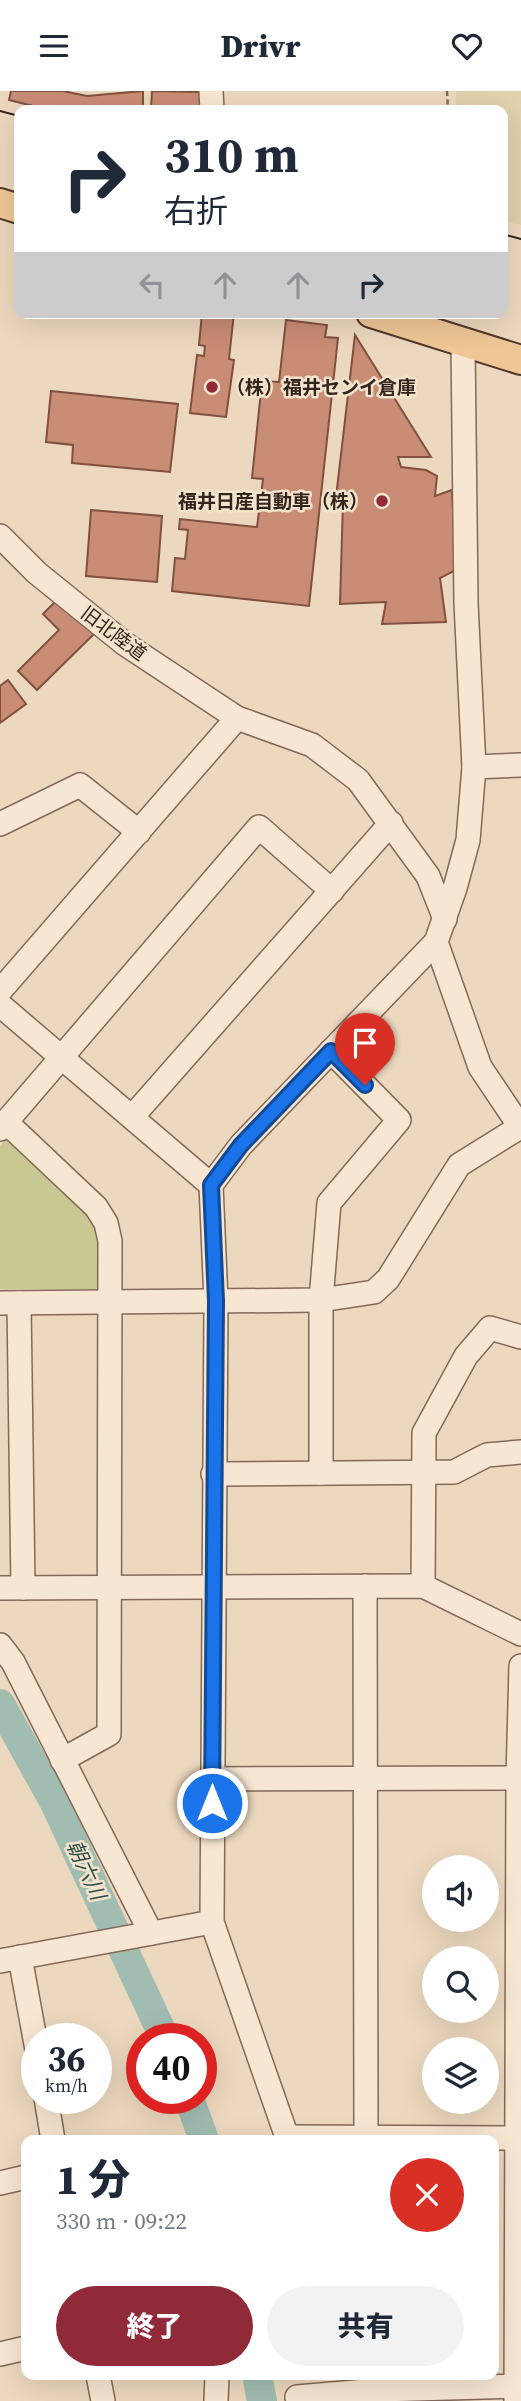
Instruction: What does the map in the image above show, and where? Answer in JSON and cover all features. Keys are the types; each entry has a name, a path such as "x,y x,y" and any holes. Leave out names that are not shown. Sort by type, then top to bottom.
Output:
{"main road":[{"path":"389,319 521,360"}],"street":[{"path":"287,2135 212,1922 216,1301 211,1185 241,1145 436,942 445,919 468,840 474,767 467,603 463,343"},
{"name":"旧北陸道","path":"0,535 37,573 125,644 237,718 312,745 358,781 428,876 445,919"},
{"path":"0,991 237,718"},
{"path":"474,767 521,765"},
{"path":"0,824 80,785 139,832"},
{"path":"132,1117 391,823"},
{"path":"62,1760 109,1734 110,1241 106,1223 96,1207 3,1126 259,827 332,891"},
{"path":"436,942 481,1067 521,1128 459,1165 388,1279 374,1292 321,1300 9,1303 11,1588 423,1586 521,1633"},
{"path":"0,1005 211,1185"},
{"path":"321,1473 321,1300 329,1203 399,1120 331,1051"},
{"path":"423,1586 424,1433 466,1356 490,1328 521,1337"},
{"path":"213,1474 454,1472 487,1455 521,1452"},
{"path":"365,1586 366,2135"},
{"path":"0,1645 13,1663 147,1933"},
{"path":"298,2401 297,2397 376,2382 518,2391 521,1666"},
{"path":"212,1779 519,1778"},
{"path":"29,2023 10,1959 212,1922"},
{"path":"49,2114 52,2135"},
{"path":"499,2138 517,2138"},
{"path":"0,2183 21,2178"},
{"path":"0,2354 21,2349"},
{"path":"99,2380 103,2401"},
{"path":"216,2401 217,2380"}],"shaded area":[{"path":"456,91 521,91 521,225 508,222 508,105 456,105"},
{"path":"11,1132 93,1212 102,1232 103,1289 0,1289 0,1146"}],"building":[{"path":"11,91 63,91 87,96 143,91 143,105 29,105 9,100"},
{"path":"152,91 201,92 201,105 151,105"},
{"name":"（株）福井センイ倉庫","path":"201,319 233,319 229,359 234,360 226,417 190,413 197,355 204,356 205,346 199,345"},
{"path":"286,320 327,325 325,337 338,338 309,606 172,591 175,558 185,559 188,530 179,529 180,519 257,527 263,479 252,478 262,381 279,382"},
{"path":"355,335 431,457 398,457 401,467 426,470 437,476 435,496 452,490 456,570 440,578 446,622 382,624 386,602 340,604 343,501 336,497"},
{"path":"51,391 178,404 170,472 72,463 73,445 46,442"},
{"path":"91,510 162,516 157,582 86,576"},
{"path":"61,596 96,632 37,690 18,671 59,630 43,614"},
{"path":"8,680 26,704 0,723 0,686"}],"waterway":[{"name":"朝六川","path":"0,1704 54,1801 158,2023"},
{"name":"朝六川","path":"195,2114 202,2135"},
{"name":"朝六川","path":"258,2380 262,2401"}],"tram line":[{"path":"0,111 14,115"},
{"path":"508,236 521,239"}],"place":[{"name":"（株）福井センイ倉庫","path":"212,387"},
{"name":"福井日産自動車（株）","path":"382,501"}],"route":[{"path":"212,1803 216,1301 211,1185 241,1145 331,1051 365,1085"}]}
